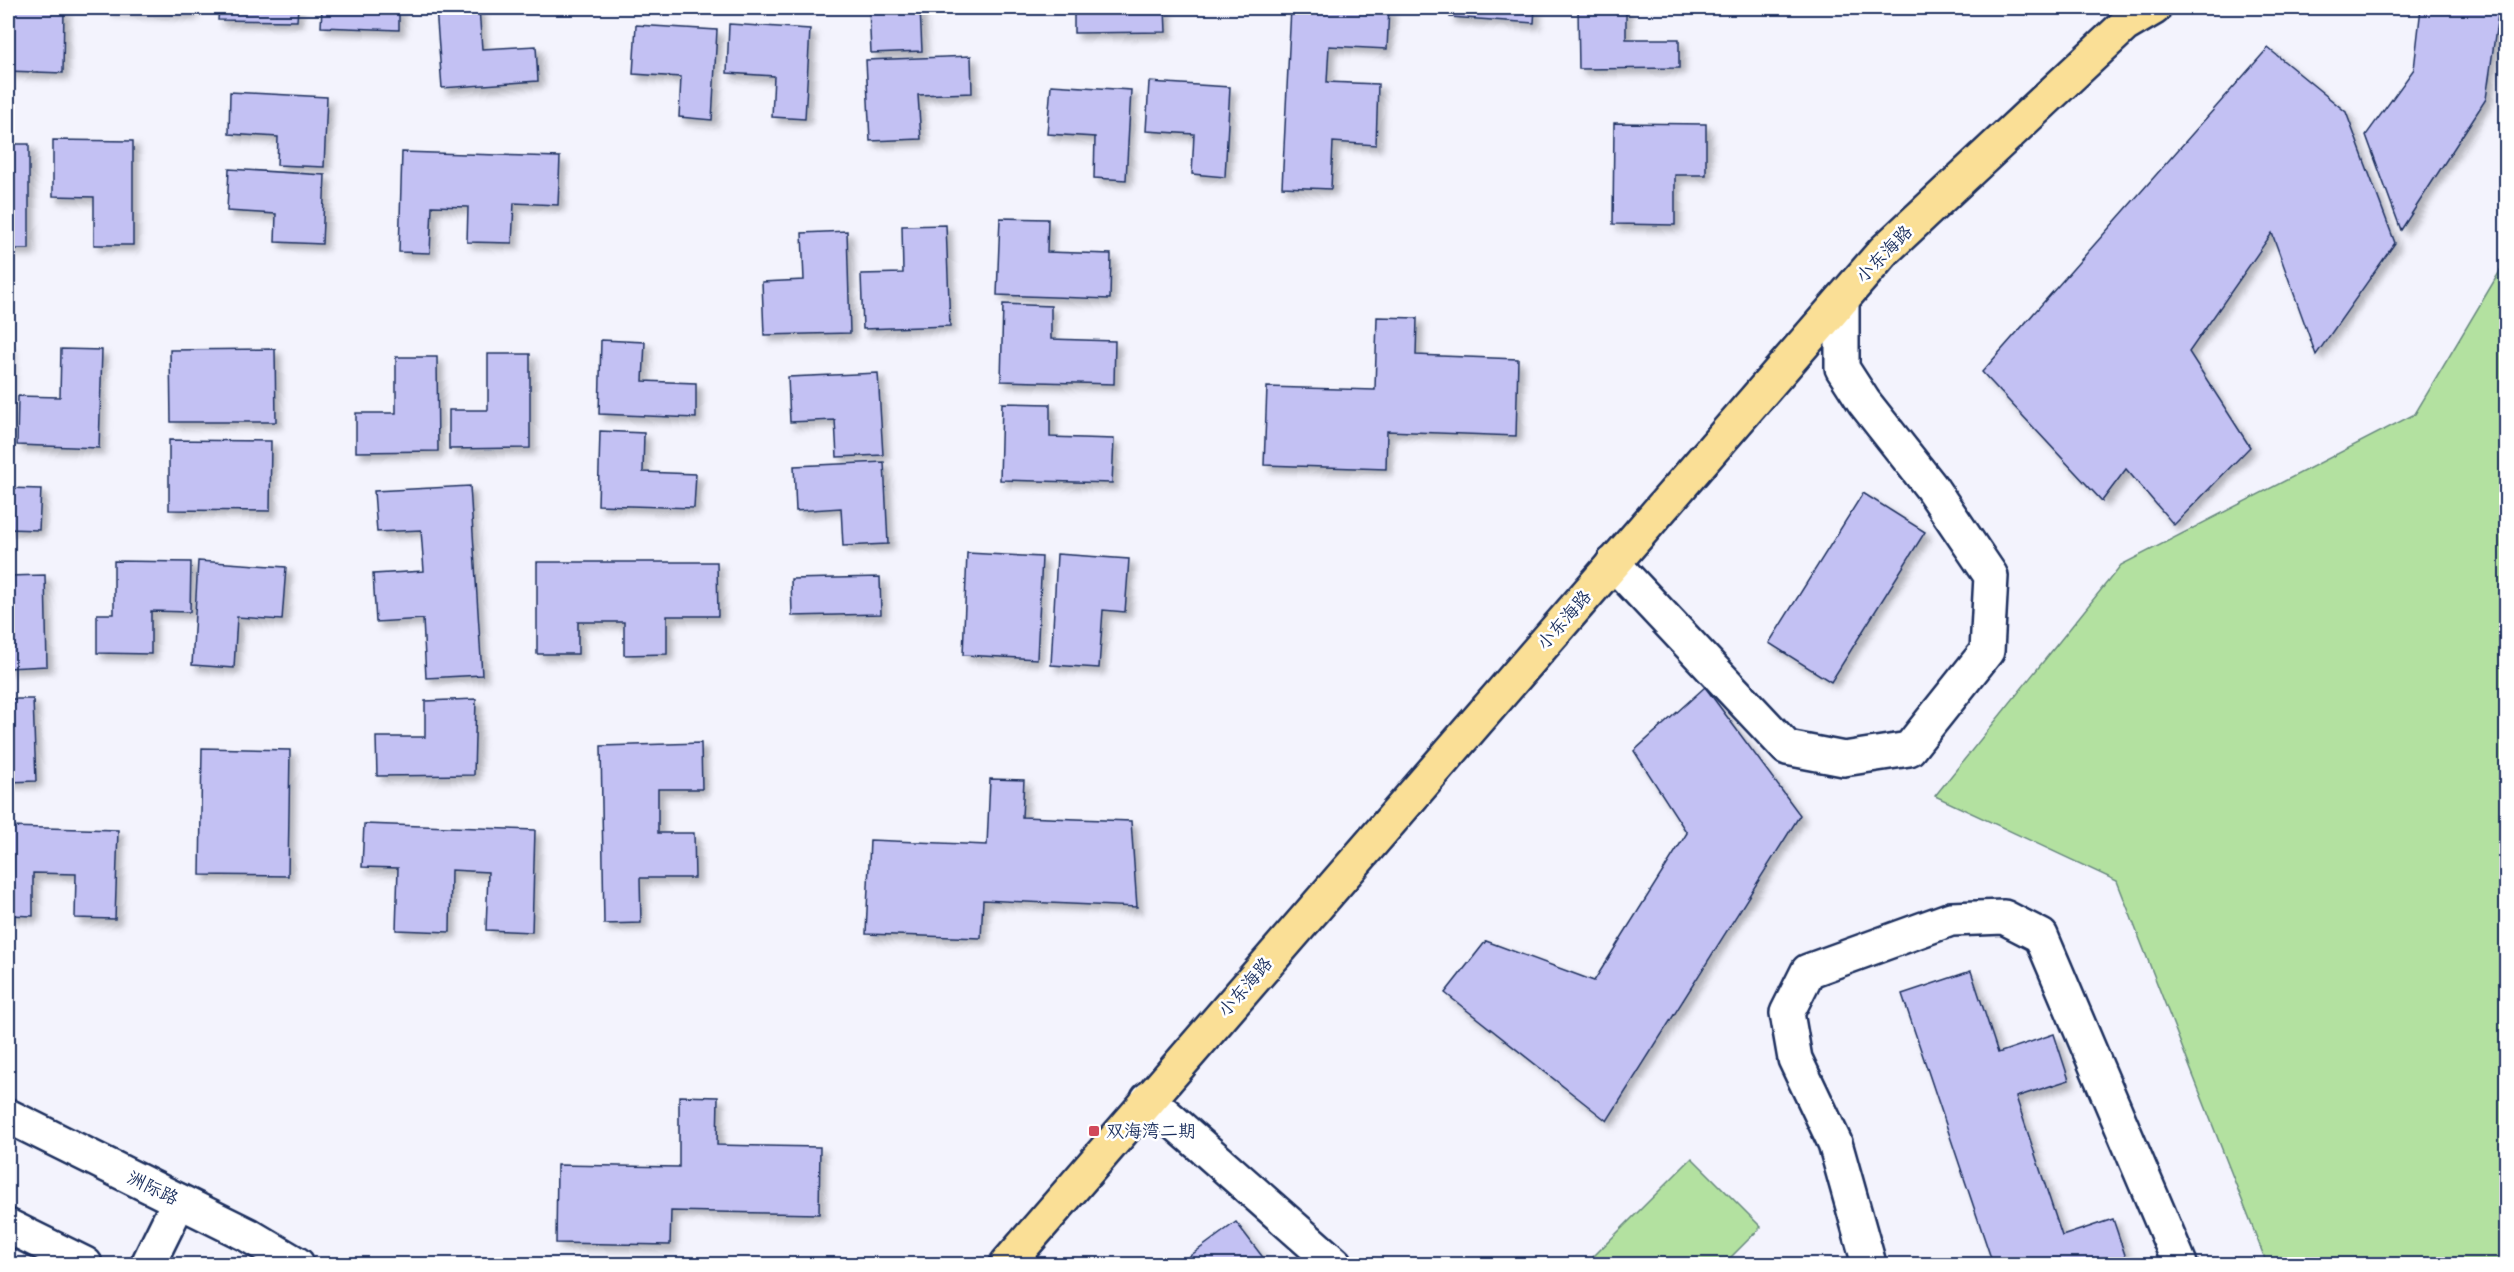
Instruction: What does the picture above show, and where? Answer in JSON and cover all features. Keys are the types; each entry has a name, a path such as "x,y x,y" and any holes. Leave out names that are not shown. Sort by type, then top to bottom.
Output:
{"main road":[{"name":"小东海路","path":"1007,1264 1884,251 2125,25 2154,8"}],"street":[{"path":"1613,563 1788,748 1844,759 1909,748 1988,651 1991,576 1931,487 1864,402 1842,368 1842,300"},
{"path":"1869,1264 1835,1143 1795,1059 1787,1013 1808,971 1951,919 2004,917 2041,936 2180,1264"},
{"path":"1148,1099 1335,1264"},
{"name":"洲际路","path":"8,1116 248,1235 297,1264"},
{"path":"148,1264 179,1201"},
{"path":"8,1226 85,1264"}],"green space":[{"path":"2506,261 2506,1264 2267,1264 2117,881 1935,796 2121,565 2415,414"},
{"path":"1692,1158 1761,1227 1724,1264 1586,1264"}],"building":[{"path":"14,8 64,8 63,73 8,71 8,37 13,37"},
{"path":"108,8 192,8 191,14 108,10"},
{"path":"219,8 298,8 297,21 218,20"},
{"path":"322,8 399,8 399,30 321,27"},
{"path":"436,8 479,8 482,49 536,46 538,81 442,88"},
{"path":"869,8 920,8 922,51 871,53"},
{"path":"1074,8 1165,8 1166,32 1074,33"},
{"path":"1291,8 1345,11 1346,8 1389,8 1387,49 1329,46 1327,82 1378,84 1376,145 1333,142 1331,189 1282,187"},
{"path":"1451,8 1535,8 1534,23 1450,17"},
{"path":"1578,8 1626,8 1626,39 1679,39 1679,68 1579,69"},
{"path":"2421,8 2499,8 2486,99 2401,230 2366,135 2414,69"},
{"path":"729,24 810,29 805,119 772,117 774,76 727,73"},
{"path":"636,25 717,30 712,120 679,117 681,77 633,74"},
{"path":"2268,48 2346,112 2395,243 2316,355 2272,233 2189,352 2250,447 2174,525 2126,469 2102,501 1982,372"},
{"path":"971,56 972,93 918,95 921,139 870,141 866,60"},
{"path":"1149,82 1230,87 1225,177 1192,174 1194,134 1146,131"},
{"path":"1051,85 1131,90 1126,180 1094,178 1095,137 1047,134"},
{"path":"230,92 327,97 324,167 277,165 278,137 229,134"},
{"path":"1614,123 1706,124 1706,175 1675,175 1675,225 1613,224"},
{"path":"53,140 133,141 133,245 94,245 94,197 53,196"},
{"path":"8,144 29,144 29,249 8,249"},
{"path":"402,152 560,157 558,205 514,203 512,243 467,242 468,207 432,206 430,253 399,252"},
{"path":"229,169 325,175 322,244 275,242 276,214 227,211"},
{"path":"1000,218 1048,219 1047,252 1111,254 1110,299 997,295"},
{"path":"946,225 950,326 863,329 861,274 903,273 902,226"},
{"path":"847,231 850,333 764,335 762,282 804,280 802,233"},
{"path":"1003,304 1051,306 1051,339 1115,341 1114,384 1001,381"},
{"path":"1377,317 1417,318 1416,355 1518,359 1516,436 1387,431 1386,469 1264,465 1267,387 1375,390"},
{"path":"601,340 645,342 643,381 696,383 696,418 599,414"},
{"path":"8,346 10,346 8,431"},
{"path":"61,349 102,350 99,448 17,445 18,396 60,397"},
{"path":"275,349 276,422 171,422 170,350"},
{"path":"488,354 530,354 530,448 449,449 449,410 488,410"},
{"path":"396,357 437,357 438,451 356,452 356,413 396,413"},
{"path":"878,373 883,455 837,457 835,420 790,422 788,377"},
{"path":"1002,403 1050,404 1050,437 1114,439 1112,483 1000,480"},
{"path":"600,431 644,433 643,472 696,474 694,508 598,505"},
{"path":"169,440 271,441 270,511 169,510"},
{"path":"884,462 888,544 843,546 841,508 796,511 794,466"},
{"path":"470,486 482,675 426,678 423,619 376,622 373,574 424,571 421,530 377,532 374,491"},
{"path":"8,488 41,489 39,530 8,529"},
{"path":"1863,493 1925,532 1831,682 1769,643"},
{"path":"967,553 1042,557 1037,659 963,655"},
{"path":"1057,554 1129,559 1125,612 1103,610 1099,668 1051,665"},
{"path":"114,561 191,562 190,612 151,611 151,654 97,653 97,614 114,614"},
{"path":"198,561 286,567 282,620 237,617 234,668 192,665"},
{"path":"537,562 717,562 718,616 667,616 667,654 624,655 624,622 578,622 578,654 537,654"},
{"path":"45,575 47,666 8,668 8,576"},
{"path":"880,577 881,614 792,616 791,579"},
{"path":"1705,687 1800,815 1607,1121 1445,993 1486,941 1594,981 1687,833 1634,751"},
{"path":"8,699 33,699 36,781 8,782"},
{"path":"476,699 474,775 377,776 376,737 425,737 425,701"},
{"path":"701,743 702,789 658,789 658,833 694,833 695,878 640,878 641,923 604,924 601,746"},
{"path":"202,748 290,750 288,876 200,875"},
{"path":"990,779 1024,780 1022,817 1131,821 1137,907 983,900 981,938 866,934 870,840 987,845"},
{"path":"364,824 535,830 532,932 486,930 488,872 451,870 450,932 396,930 398,868 362,867"},
{"path":"8,827 118,830 115,919 75,918 76,874 33,873 33,916 8,915"},
{"path":"1971,971 1998,1053 2054,1034 2069,1080 2016,1097 2062,1236 2113,1219 2128,1264 1993,1264 1902,994"},
{"path":"679,1096 718,1097 717,1145 820,1147 819,1214 671,1211 670,1245 556,1243 557,1165 679,1167"},
{"path":"1236,1222 1268,1264 1179,1264"}],"place":[{"name":"双海湾二期","path":"1094,1131"}]}
